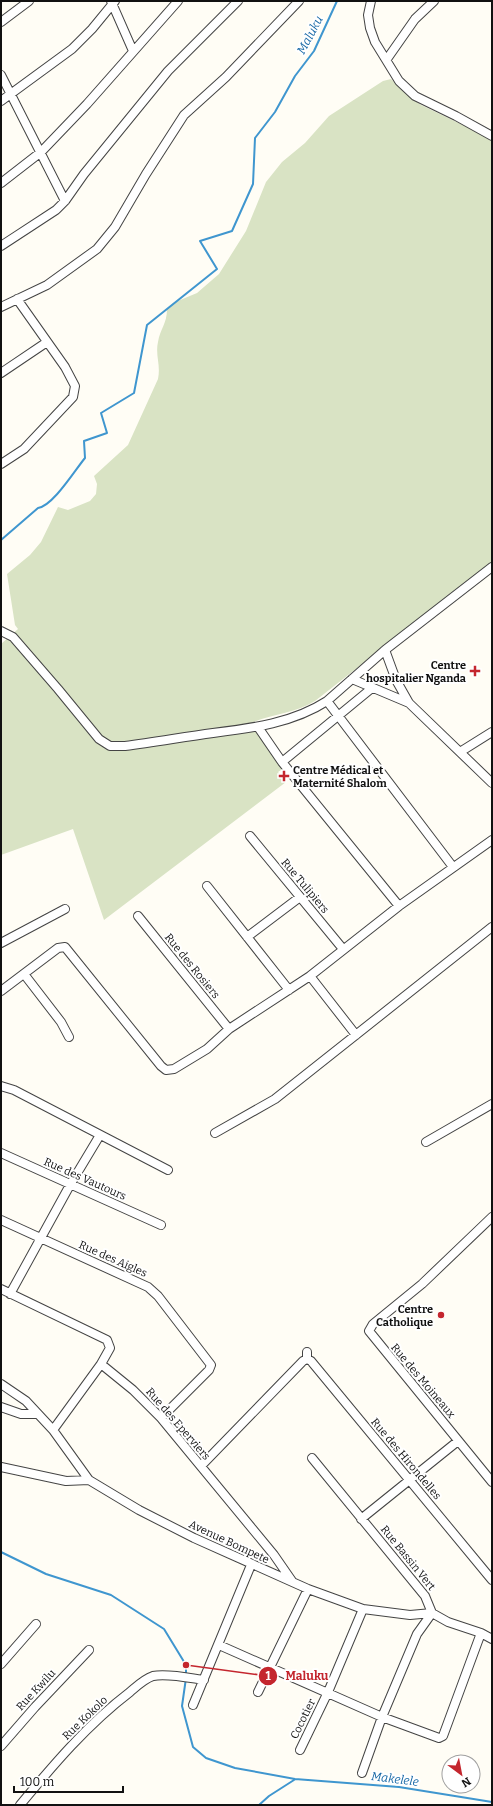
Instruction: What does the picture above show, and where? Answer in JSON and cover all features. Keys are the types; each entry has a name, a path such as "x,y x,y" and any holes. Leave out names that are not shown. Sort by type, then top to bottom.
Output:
{"street":[{"path":"1,22 28,1"},
{"path":"1,183 42,152 178,1"},
{"path":"1,246 56,210 65,201 84,174 168,70 238,1"},
{"path":"1,307 47,284 97,249 115,227 146,174 184,115 226,77 299,1"},
{"path":"371,1 368,15 370,28 375,42 387,59 399,81 415,96 492,136"},
{"path":"387,59 415,19 434,1"},
{"path":"112,2 133,51"},
{"path":"1,102 72,49 92,29 112,2"},
{"path":"1,75 42,152 65,201"},
{"path":"1,464 24,449 73,397 75,386 48,342 17,299"},
{"path":"1,374 48,342"},
{"path":"1,631 13,637 99,739 110,746 125,746 258,727 296,717 316,708 327,701 385,650 492,567"},
{"path":"385,650 396,680 409,703 492,783"},
{"path":"352,679 409,703"},
{"path":"282,762 372,688"},
{"path":"327,701 453,867"},
{"path":"258,727 282,762 399,906"},
{"path":"460,752 492,732"},
{"name":"Rue Tulipiers","path":"250,836 343,949"},
{"path":"1,991 58,948 65,948 166,1070 174,1069 207,1049 229,1029 310,976 399,906 492,840"},
{"path":"207,886 289,990"},
{"path":"247,937 300,897"},
{"path":"1,943 65,908"},
{"name":"Rue des Rosiers","path":"138,916 229,1029"},
{"path":"215,1133 275,1099 492,927"},
{"path":"24,974 61,1022 69,1037"},
{"path":"310,976 356,1036"},
{"path":"1,1086 14,1090 168,1170"},
{"path":"426,1142 492,1104"},
{"path":"10,1294 70,1185 100,1135"},
{"name":"Rue des Vautours","path":"1,1152 70,1185 161,1225"},
{"name":"Rue des Moineaux","path":"492,1217 422,1284 373,1324 369,1331 492,1482"},
{"name":"Rue des Aigles","path":"1,1220 153,1290 210,1363 209,1370 161,1418"},
{"path":"1,1289 107,1340 110,1348 53,1430"},
{"name":"Rue des Hirondelles","path":"201,1466 307,1356 492,1580"},
{"name":"Rue des Eperviers","path":"100,1364 133,1390 161,1418 274,1555 292,1581"},
{"name":"Avenue Bompete","path":"1,1384 21,1396 53,1430 89,1480 139,1510 251,1565 308,1589 363,1609 410,1616 432,1613"},
{"path":"1,1408 21,1414 38,1414"},
{"path":"361,1519 458,1441"},
{"name":"Rue Bassin Vert","path":"312,1458 425,1596 432,1613"},
{"path":"1,1467 66,1481 89,1480"},
{"path":"193,1705 251,1565"},
{"path":"258,1692 272,1667 308,1589"},
{"name":"Cocotier","path":"300,1750 328,1692 363,1609"},
{"path":"362,1773 382,1717 417,1634 432,1613 448,1622 481,1633 492,1639"},
{"path":"1,1664 36,1624"},
{"path":"219,1645 272,1667 382,1717 436,1738 443,1736 481,1633"},
{"name":"Rue Kwilu","path":"1,1746 35,1707 89,1650"},
{"name":"Rue Kokolo","path":"20,1805 51,1767 100,1716 145,1680 154,1676 185,1677 204,1680"}],"green space":[{"path":"391,79 421,105 492,141 492,562 315,701 292,711 267,717 251,723 284,768 278,772 286,782 104,920 73,829 1,855 1,644 18,629 15,625 7,574 30,555 41,542 58,507 68,510 90,501 96,494 97,484 94,476 128,445 158,379 159,369 157,347 166,319 167,309 173,303 197,293 219,274 246,231 266,182 282,162 305,143 329,116 383,81"}],"waterway":[{"path":"1,540 38,508 44,506 50,501 63,487 85,458 84,441 107,433 101,413 134,393 147,325 217,269 200,241 232,231 253,184 255,138 275,112 295,76 314,51 337,1"},
{"name":"Maluku","path":"1,1552 46,1574 111,1595 164,1629 186,1665 186,1674"},
{"name":"Makelele","path":"186,1678 182,1706 193,1747 206,1758 235,1768 295,1779 399,1787 492,1802"},
{"path":"259,1805 269,1796 294,1780"}],"place":[{"name":"Centre hospitalier Nganda","path":"475,671"},
{"name":"Centre Médical et Maternité Shalom","path":"284,776"},
{"name":"Centre Catholique","path":"441,1315"},
{"name":"Maluku","path":"186,1665"}]}
